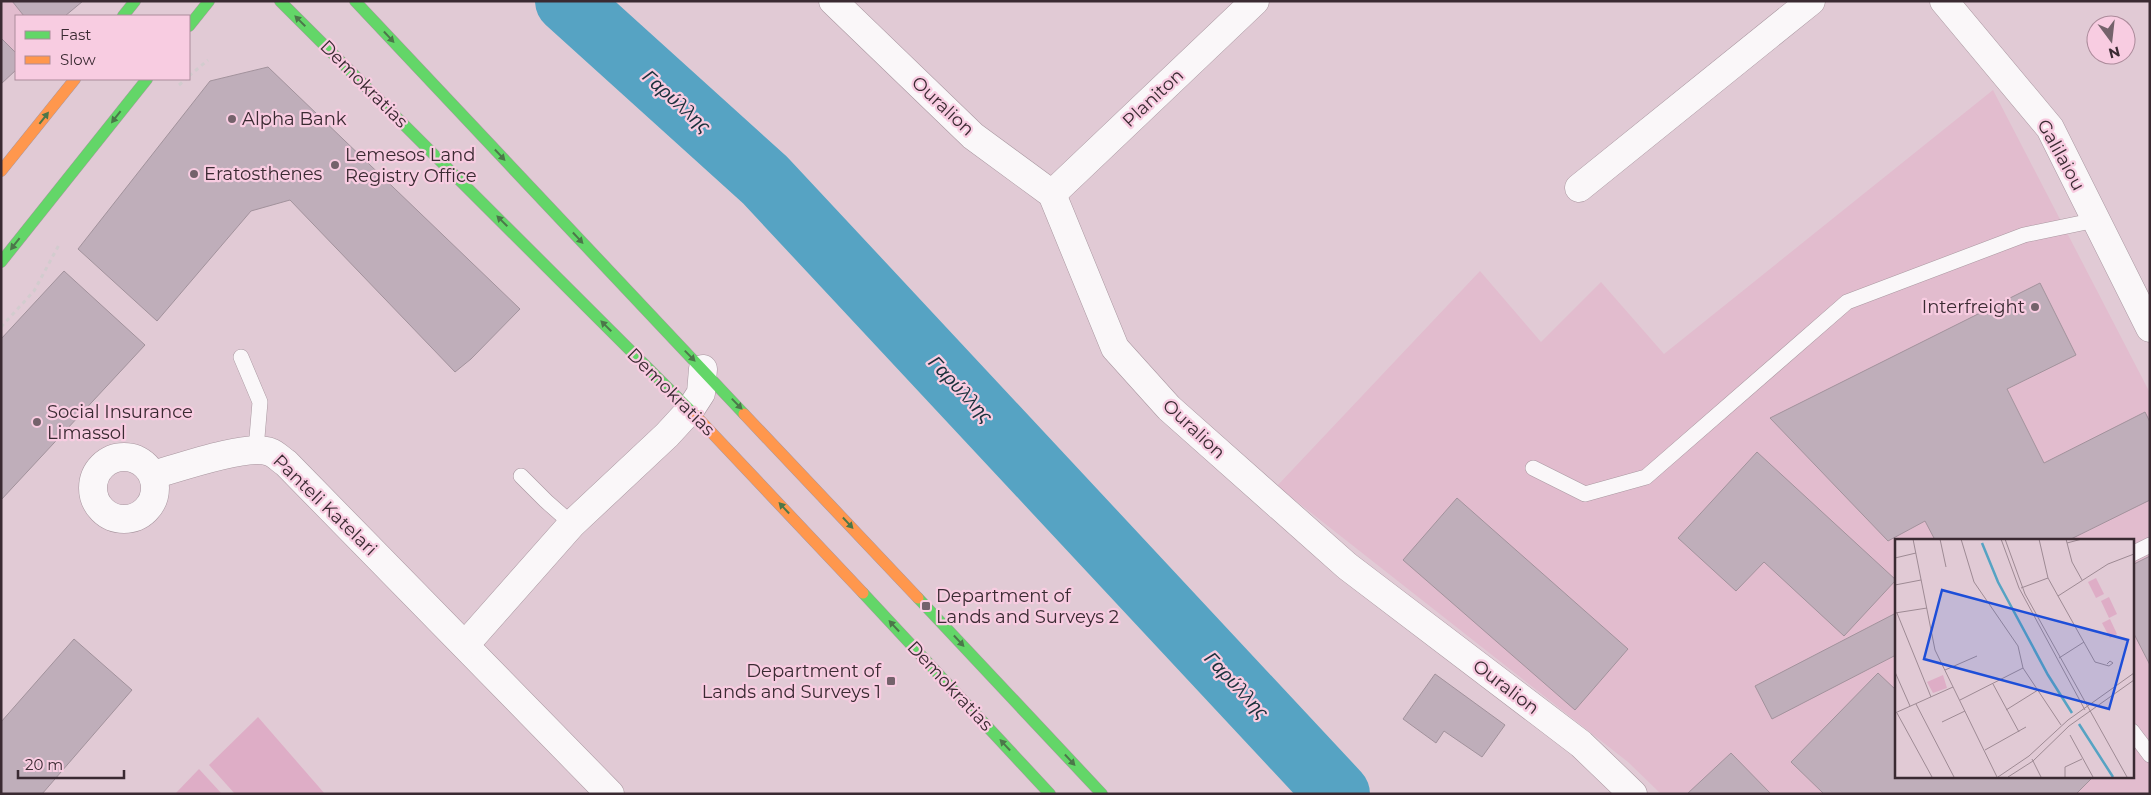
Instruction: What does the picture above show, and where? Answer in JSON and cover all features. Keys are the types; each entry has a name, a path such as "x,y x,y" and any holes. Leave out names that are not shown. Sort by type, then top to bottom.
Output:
{"street":[{"path":"125,15 135,1"},
{"path":"190,25 209,1"},
{"name":"Demokratias","path":"280,1 735,455 1050,794"},
{"path":"356,1 1102,794"},
{"name":"Ouralion","path":"833,1 973,136 1052,194 1115,348 1169,408 1347,566 1581,744 1633,794"},
{"name":"Planiton","path":"1052,194 1255,1"},
{"path":"1579,188 1811,1"},
{"name":"Galilaiou","path":"1944,1 2050,128 2150,328"},
{"path":"1,171 73,80"},
{"path":"1,262 146,80"},
{"path":"465,645 572,524 667,435 690,410 700,392 703,369"},
{"name":"Panteli Katelari","path":"153,475 216,457 256,449 270,452 286,463 610,794"}],"lane":[{"path":"1533,468 1585,494 1646,477 1847,302 2024,236 2096,220"},
{"path":"241,357 260,402 256,449"},
{"path":"521,476 572,524"},
{"path":"2134,553 2150,545"},
{"path":"2134,734 2150,755"}],"path":[{"path":"190,75 208,60"}],"shaded area":[{"path":"1,1 59,1 49,15 15,15 15,61 1,81"},
{"path":"1993,90 2150,393 2150,794 1661,794 1628,762 1277,486 1480,271 1541,342 1601,282 1664,354"},
{"path":"258,717 325,794 235,794 209,765"},
{"path":"199,769 222,794 175,794"}],"building":[{"path":"12,1 83,1 66,15 23,15"},
{"path":"1,38 15,52 15,71 1,84"},
{"path":"268,67 520,309 471,359 455,372 290,200 251,211 157,321 78,249 210,81"},
{"name":"Social Insurance Limassol","path":"64,271 145,345 1,500 1,339"},
{"path":"2040,283 2076,355 2007,389 2044,463 2145,412 2150,422 2150,500 2071,539 1934,539 1925,521 1888,541 1770,418"},
{"path":"1757,452 1895,581 1844,636 1764,562 1736,591 1678,538"},
{"path":"1457,498 1628,649 1575,710 1403,560"},
{"path":"2150,556 2150,665 2134,634 2134,564"},
{"path":"1895,614 1895,656 1772,719 1755,686"},
{"path":"74,639 132,690 42,794 1,794 1,722"},
{"path":"1878,673 1895,689 1895,778 2092,778 2076,794 1824,794 1791,762"},
{"path":"1435,674 1505,725 1482,757 1444,731 1436,743 1403,719"},
{"path":"1731,753 1771,794 1687,794"}],"waterway":[{"name":"Γαρύλλης","path":"567,1 765,180 1338,794"}],"traffic: fast":[{"path":"124,15 135,1"},
{"path":"190,25 209,1"},
{"path":"280,1 695,415"},
{"path":"355,1 744,414"},
{"path":"1,262 146,80"},
{"path":"863,593 1050,794"},
{"path":"918,598 1102,794"}],"traffic: slow":[{"path":"1,171 74,80"},
{"path":"744,414 918,598"},
{"path":"695,415 863,593"}],"place":[{"name":"Alpha Bank","path":"232,119"},
{"name":"Lemesos Land Registry Office","path":"335,165"},
{"name":"Eratosthenes","path":"194,174"},
{"name":"Interfreight","path":"2035,307"},
{"name":"Social Insurance Limassol","path":"37,422"},
{"name":"Department of Lands and Surveys 2","path":"926,606"},
{"name":"Department of Lands and Surveys 1","path":"891,681"}]}
